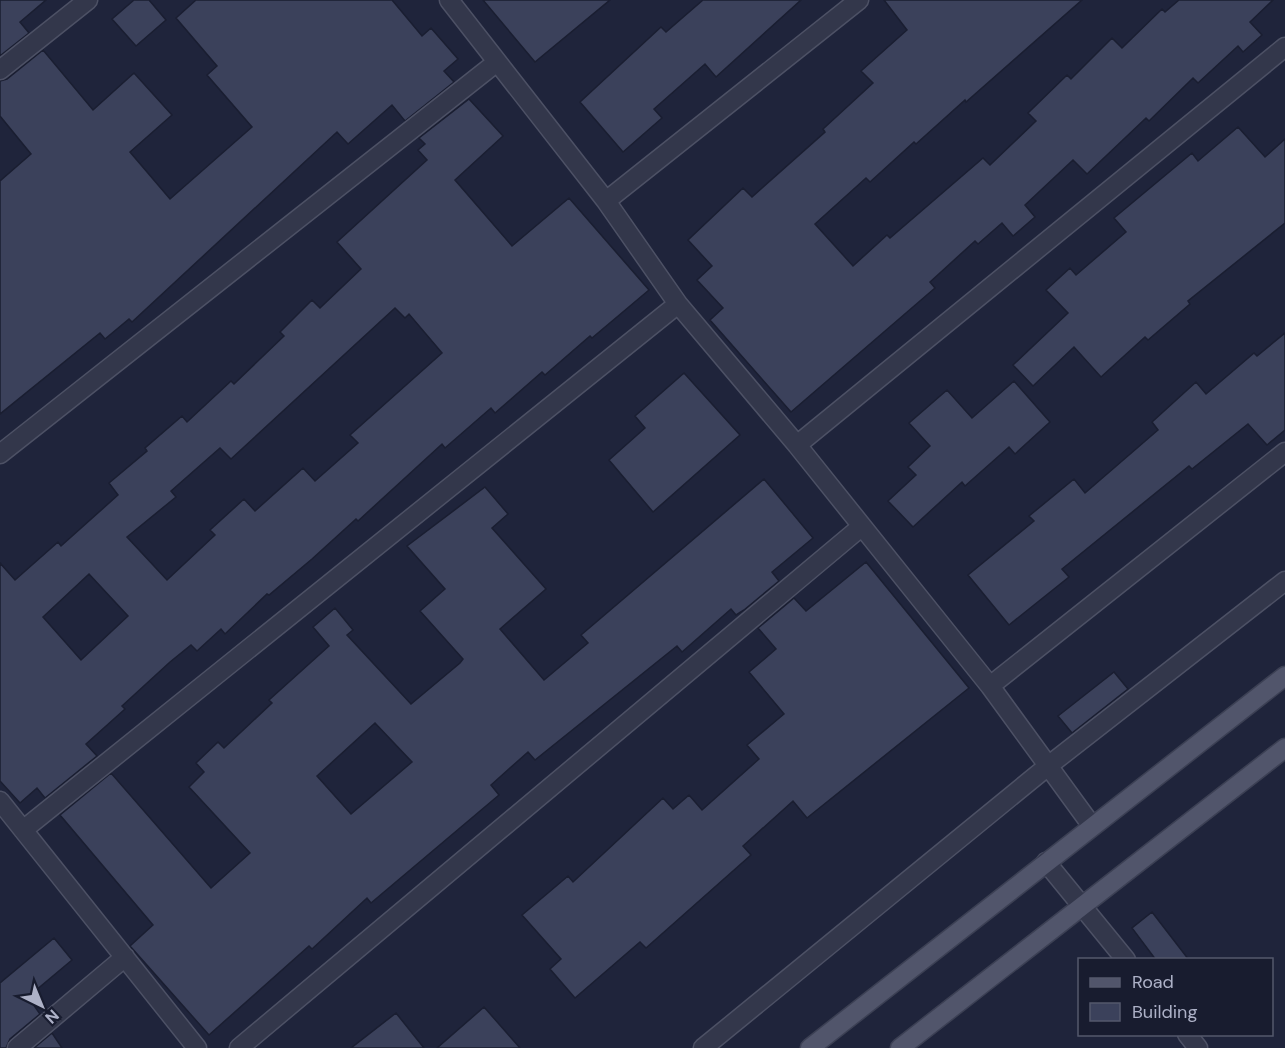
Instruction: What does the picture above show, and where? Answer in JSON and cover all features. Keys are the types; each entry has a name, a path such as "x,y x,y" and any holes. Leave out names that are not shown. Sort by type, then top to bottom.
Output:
{"main road":[{"path":"810,1048 1285,676"},
{"path":"900,1048 1285,748"}],"street":[{"path":"0,70 88,0"},
{"path":"449,0 606,201 678,304 797,445 990,686 1092,826"},
{"path":"606,201 859,0"},
{"path":"797,445 1285,47"},
{"path":"0,454 497,62"},
{"path":"23,830 678,304"},
{"path":"990,686 1285,452"},
{"path":"239,1048 861,527"},
{"path":"703,1048 1048,766 1285,581"},
{"path":"0,801 197,1048"},
{"path":"1046,862 1124,958"},
{"path":"17,1048 125,957"},
{"path":"1188,1036 1198,1048"}],"building":[{"path":"0,0 46,0 20,22 29,33 0,56"},
{"path":"134,0 149,0 166,20 136,46 112,19"},
{"path":"196,0 392,0 422,36 431,28 458,59 444,71 454,82 405,121 392,105 348,144 337,132 132,322 129,319 105,339 100,333 0,414 0,181 31,154 0,116 0,81 7,79 43,50 93,110 134,73 172,115 130,152 170,199 252,127 207,75 217,66 176,18"},
{"path":"483,0 610,0 535,62"},
{"path":"703,0 801,0 716,77 705,64 654,109 662,118 623,152 580,102 661,27 666,32"},
{"path":"884,0 1082,0 916,144 914,142 870,182 866,178 815,224 853,266 887,235 890,238 983,158 990,165 1036,121 1028,113 1067,75 1071,79 1112,38 1122,48 1162,9 1165,12 1179,0 1273,0 1250,22 1262,35 1243,52 1238,46 1198,83 1193,78 1149,121 1146,118 1087,174 1073,160 1025,205 1035,217 1013,236 1002,223 978,244 975,241 930,282 935,288 791,412 710,320 723,308 697,280 712,266 688,240 743,188 752,197 825,132 823,129 873,83 861,71 907,30"},
{"path":"469,99 503,136 455,180 512,246 569,198 649,290 545,375 542,372 495,413 491,408 445,448 442,444 358,521 356,519 312,559 269,595 267,594 225,634 221,629 197,651 191,645 170,662 122,706 125,709 86,744 97,756 45,798 37,788 20,803 0,781 0,563 15,580 58,542 61,546 118,495 109,483 147,451 145,448 182,416 187,422 231,381 234,384 284,336 280,332 312,300 320,308 361,269 337,242 427,160 418,150 425,144 419,138","holes":["395,308 405,318 409,314 442,353 350,435 358,443 315,481 303,468 255,511 244,499 210,530 215,535 167,580 127,537 176,497 171,491 220,448 231,459","89,574 128,616 81,660 43,617"]},
{"path":"1238,127 1265,157 1285,139 1285,223 1188,301 1190,304 1148,340 1145,337 1101,377 1074,347 1033,386 1013,365 1068,313 1046,290 1070,268 1076,275 1126,232 1114,218 1192,153 1198,161"},
{"path":"1285,333 1285,430 1267,445 1248,424 1192,469 1189,466 1062,569 1069,577 1009,625 968,575 1034,521 1029,516 1074,479 1085,493 1158,430 1152,422 1196,382 1206,394 1254,353 1257,356"},
{"path":"684,373 740,435 653,512 609,460 645,428 635,416"},
{"path":"1014,381 1050,422 1015,454 1009,447 965,486 962,482 913,527 888,501 916,475 908,467 930,446 909,423 947,390 972,418"},
{"path":"764,479 813,538 772,572 779,581 744,610 736,615 731,609 682,652 677,646 535,760 528,752 491,785 499,795 371,903 367,898 312,949 309,946 209,1035 130,946 153,925 60,815 111,773 211,888 250,853 189,787 204,772 196,763 218,742 224,748 272,703 269,700 329,646 313,627 335,608 353,630 347,635 411,704 460,663 463,659 420,611 445,589 407,546 485,487 508,514 492,528 546,589 500,629 544,680 588,643 581,635","holes":["375,723 412,762 351,814 317,776"]},
{"path":"866,562 969,688 807,818 793,801 743,846 751,855 646,948 640,942 575,998 550,969 561,959 522,915 568,876 573,882 663,798 673,809 689,795 702,810 759,759 747,745 784,714 749,672 776,649 758,628 794,598 806,611"},
{"path":"1114,672 1128,689 1072,733 1058,716"},
{"path":"1152,912 1187,958 1154,958 1132,928"},
{"path":"54,938 72,960 28,997 40,1014 10,1039 6,1048 0,1048 0,983"},
{"path":"484,1007 520,1048 437,1048"},
{"path":"396,1013 424,1048 351,1048"},
{"path":"52,1033 62,1048 34,1048"}]}
